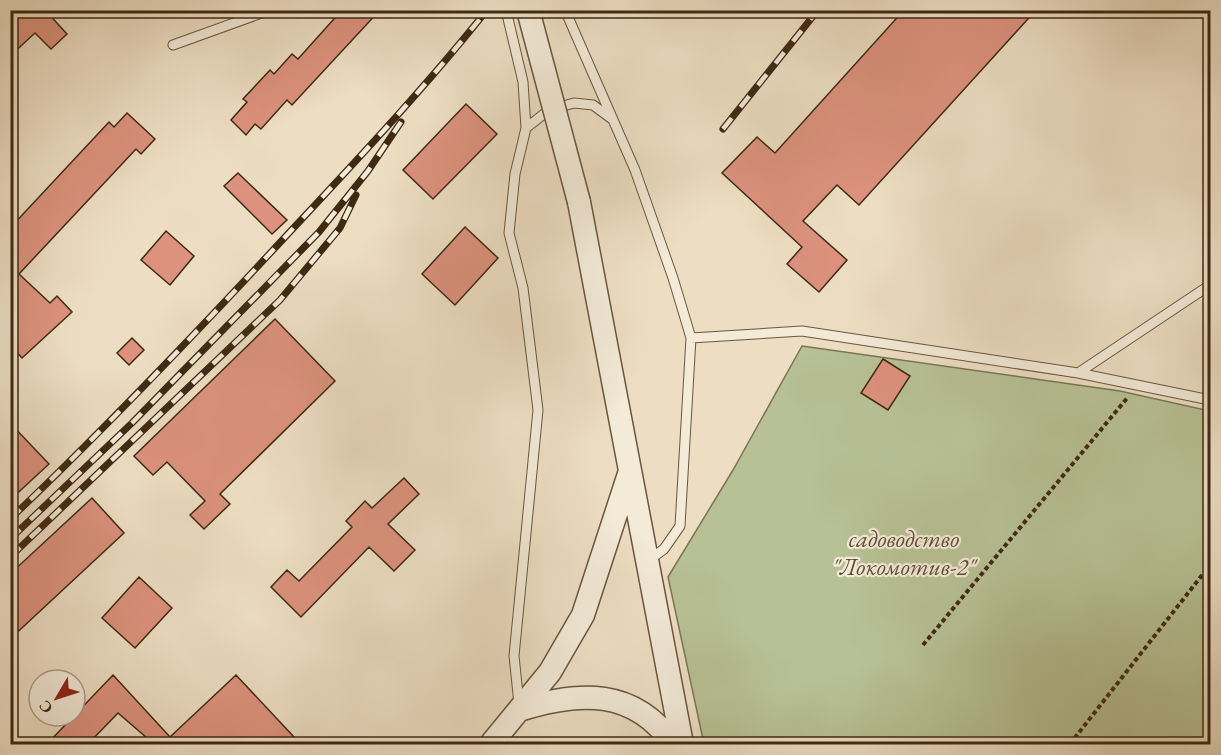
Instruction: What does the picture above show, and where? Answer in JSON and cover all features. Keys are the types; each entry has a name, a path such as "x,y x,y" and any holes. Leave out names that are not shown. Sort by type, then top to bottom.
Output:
{"street":[{"path":"528,10 579,202 682,744"},
{"path":"493,742 550,672 583,615 630,473"},
{"path":"519,710 547,701 586,695 628,705 662,729 673,744"}],"lane":[{"path":"173,45 270,10"},
{"path":"506,10 523,82 526,128 515,174 509,233 523,288 538,410 514,656 519,710"},
{"path":"565,10 642,191 691,338 680,526 664,549 647,561"},
{"path":"526,128 549,110 574,103 593,105 612,119"},
{"path":"1078,373 1210,285"},
{"path":"691,338 802,331 1078,373 1210,400"}],"path":[{"path":"923,645 1137,385"},
{"path":"1070,744 1210,565"}],"green space":[{"name":"садоводство \"Локомотив-2\"","path":"802,346 1120,391 1210,411 1210,744 704,744 668,577 733,470"}],"building":[{"path":"10,10 45,10 67,34 51,49 35,33 10,56"},
{"path":"342,10 380,10 292,105 287,100 261,129 255,124 246,135 231,120 247,102 243,99 270,70 274,74 292,54 298,59"},
{"path":"904,10 1036,10 859,205 837,185 803,221 847,260 819,292 787,264 802,247 722,173 757,137 775,153"},
{"path":"466,104 497,134 433,199 403,170"},
{"path":"127,113 155,139 141,154 136,149 19,274 50,303 57,296 72,312 22,358 10,345 10,228 109,122 114,127"},
{"path":"238,173 287,220 272,234 224,186"},
{"path":"465,227 498,258 455,305 422,274"},
{"path":"166,231 194,256 170,285 141,260"},
{"path":"275,319 335,381 220,494 230,504 204,529 190,515 205,501 167,462 153,475 134,456"},
{"path":"132,338 144,350 129,365 117,353"},
{"path":"883,359 910,376 888,410 861,393"},
{"path":"10,423 49,464 10,500"},
{"path":"404,478 419,494 388,524 415,550 394,571 369,547 301,617 271,587 287,570 299,581 352,527 346,521 365,501 372,508"},
{"path":"92,498 124,533 10,639 10,574"},
{"path":"139,577 172,608 135,648 102,618"},
{"path":"113,675 170,737 236,675 294,737 285,744 154,744 118,713 88,744 47,744 62,728 87,728 87,702"}],"railway":[{"path":"10,519 116,415 253,271 389,124 487,10"},
{"path":"723,129 818,10"},
{"path":"10,539 132,423 319,232 368,171 401,122"},
{"path":"10,557 280,300 340,228 356,195"}]}
